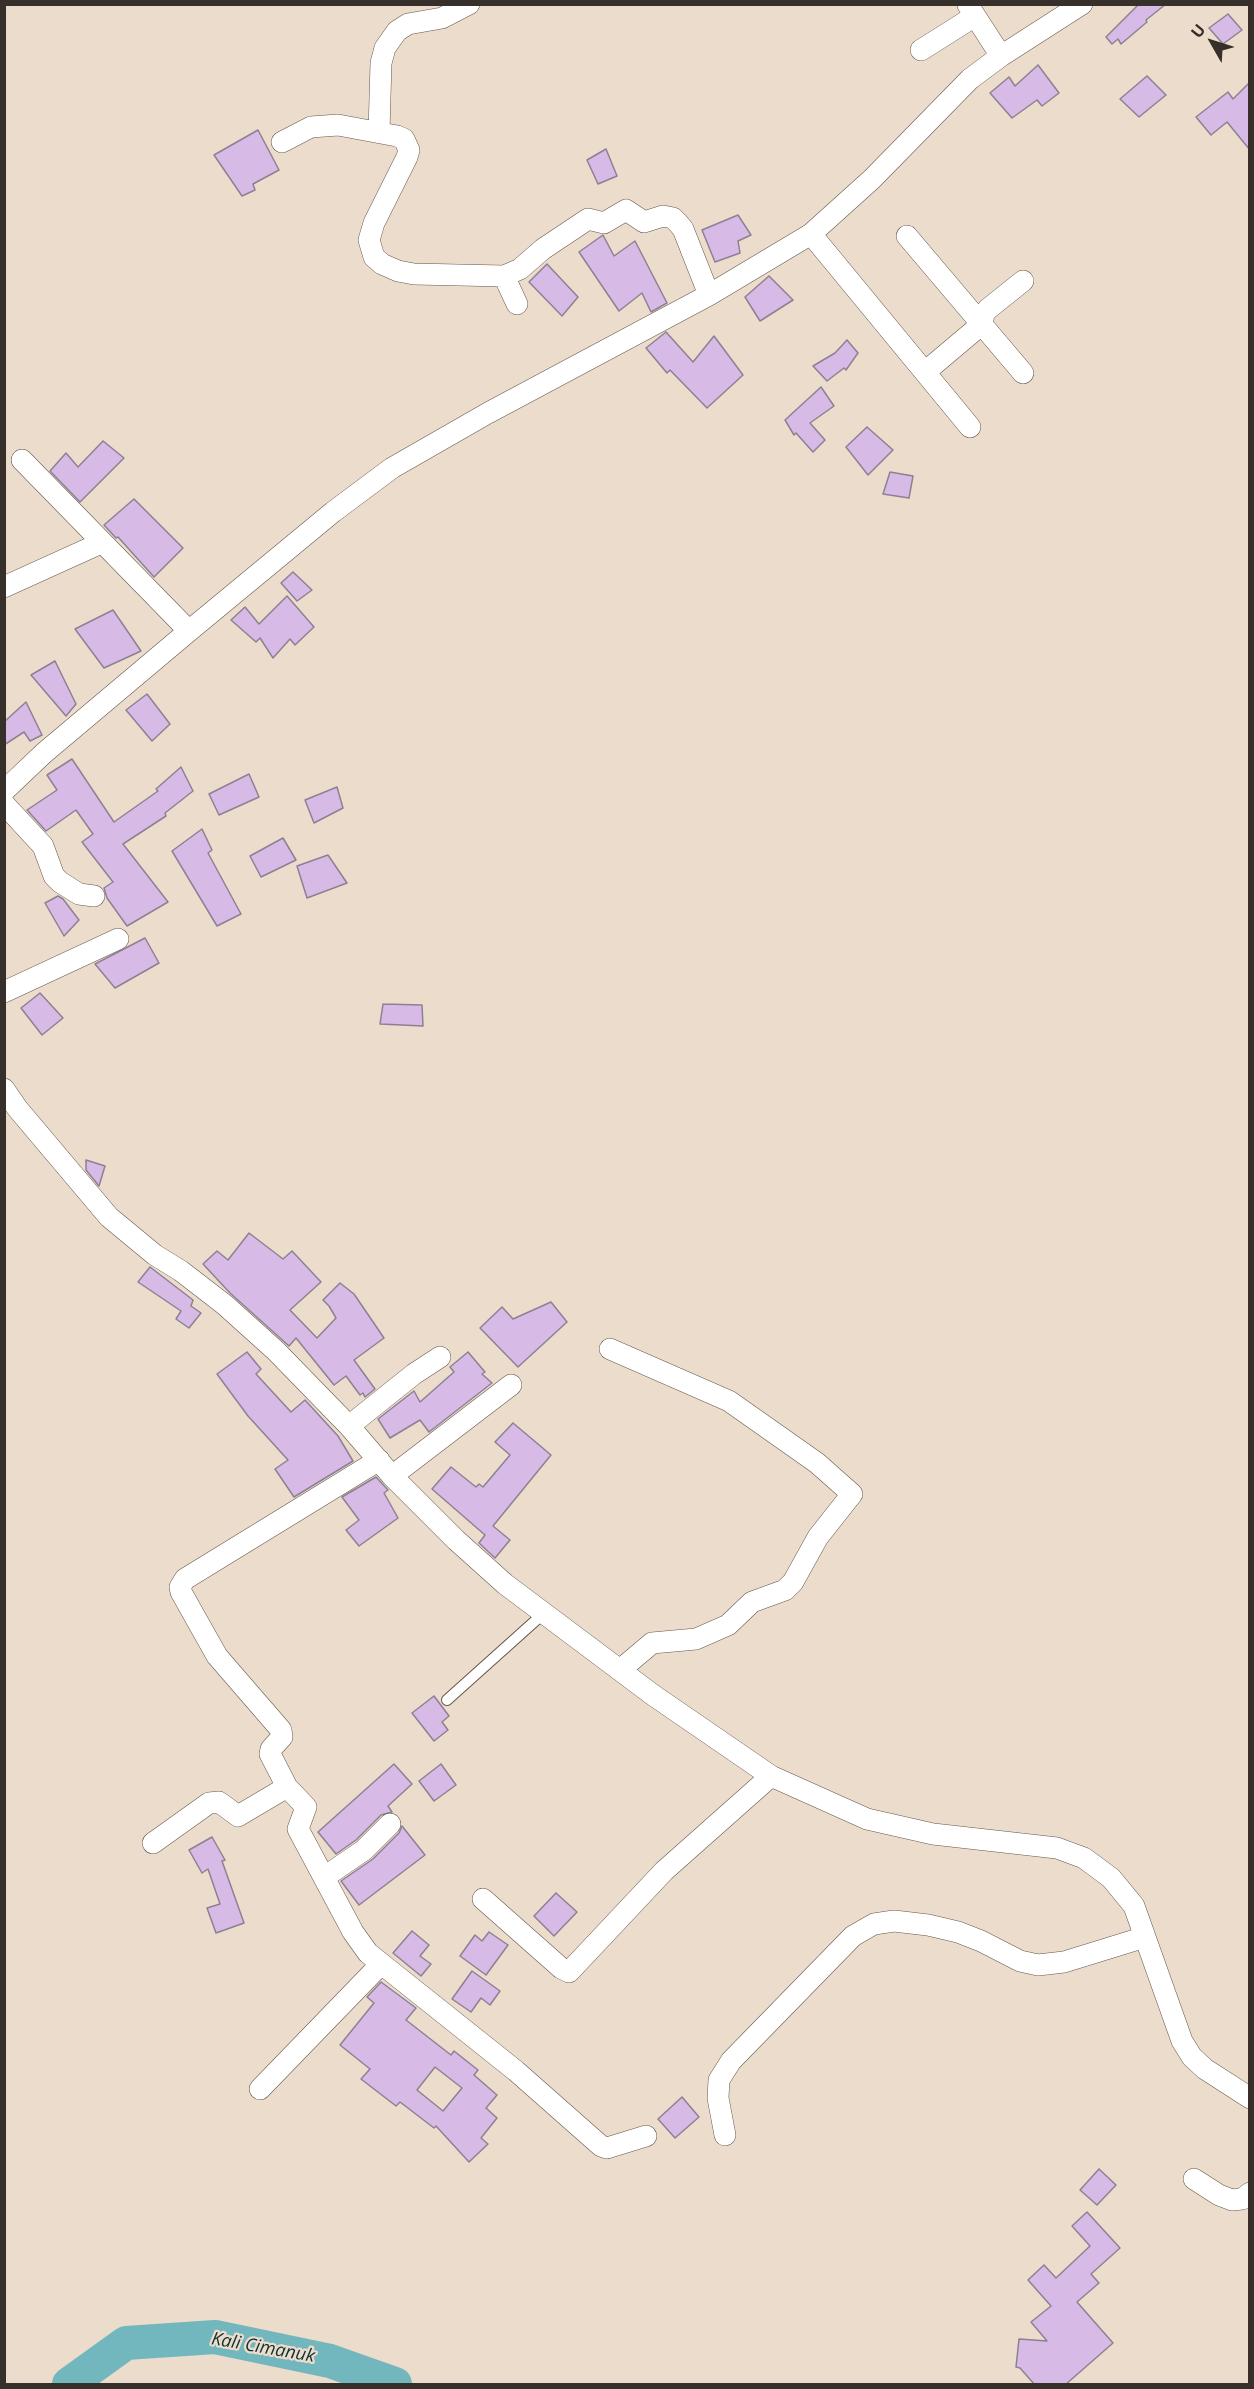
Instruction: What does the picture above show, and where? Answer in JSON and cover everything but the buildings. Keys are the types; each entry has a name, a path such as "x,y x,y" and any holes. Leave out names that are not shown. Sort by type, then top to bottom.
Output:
{"street":[{"path":"379,132 381,63 385,48 397,31 408,24 442,18 469,4"},
{"path":"4,791 44,753 189,631 333,512 392,468 488,413 709,295 811,234 872,179 970,78 1082,4"},
{"path":"921,50 971,10 1001,56"},
{"path":"282,142 301,130 321,125 338,125 404,139 409,150 374,223 369,240 374,257 382,264 398,271 414,274 504,276 520,270 543,249 588,219 604,223 626,210 644,222 663,216 673,218 678,223 683,229 709,295"},
{"path":"811,234 970,427"},
{"path":"907,236 1023,373"},
{"path":"504,276 517,304"},
{"path":"925,372 982,324 984,314 988,309 1023,281"},
{"path":"22,460 189,631"},
{"path":"4,586 101,543"},
{"path":"4,804 43,846 54,876 79,894 94,896"},
{"path":"4,992 118,939"},
{"path":"4,1089 17,1108 109,1217 155,1255 181,1271 225,1305 276,1351 349,1426 385,1468 456,1540 505,1584 620,1670 771,1776 867,1819 933,1834 1057,1848 1084,1858 1111,1878 1134,1906 1182,2041 1192,2057 1205,2069 1250,2098"},
{"path":"610,1349 729,1401 817,1463 852,1494 818,1537 793,1581 785,1590 752,1602 728,1625 696,1639 652,1643 620,1670"},
{"path":"349,1426 414,1374 440,1357"},
{"path":"512,1385 385,1468 185,1579 180,1587 217,1656 281,1730 282,1737 271,1749 270,1754 287,1787 306,1807 298,1829 326,1876 360,1942 381,1964 516,2071 602,2146 607,2148 646,2136"},
{"path":"483,1899 561,1968 569,1972 664,1871 771,1776"},
{"path":"153,1843 209,1803 219,1802 238,1816 287,1787"},
{"path":"326,1876 364,1850 390,1824"},
{"path":"725,2135 718,2098 719,2080 731,2061 853,1936 874,1924 894,1921 928,1925 958,1932 1020,1960 1038,1965 1073,1960 1145,1937"},
{"path":"260,2089 381,1964"},
{"path":"1194,2179 1219,2195 1232,2200 1242,2199 1250,2193"}],"lane":[{"path":"447,1700 544,1613"}],"waterway":[{"name":"Kali Cimanuk","path":"69,2384 126,2343 215,2337 330,2361 395,2384"}]}
